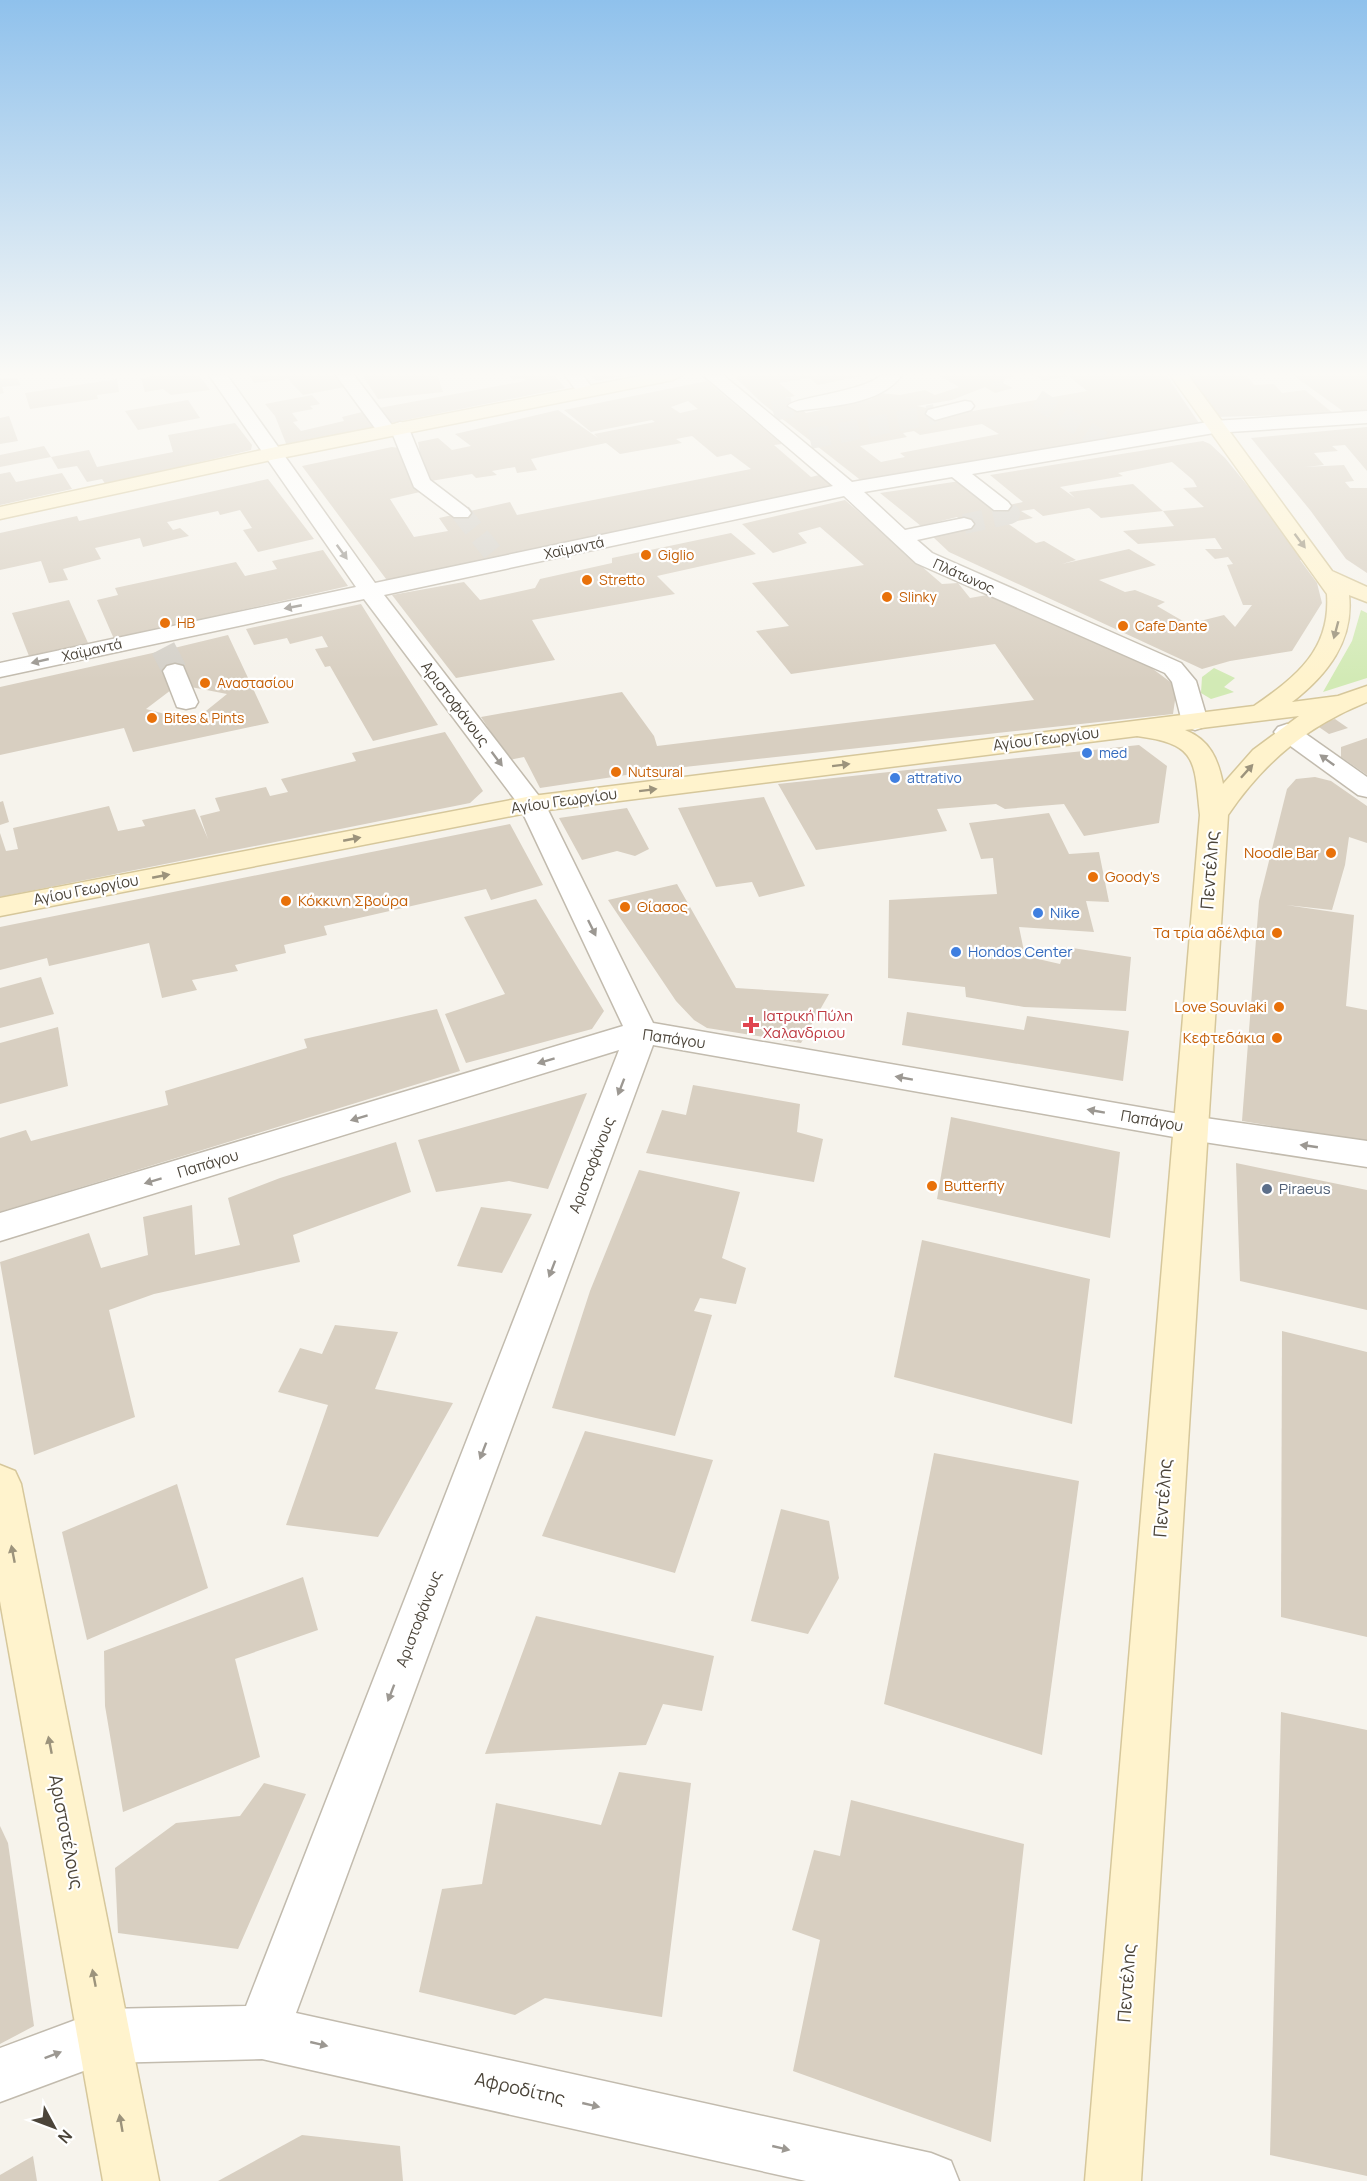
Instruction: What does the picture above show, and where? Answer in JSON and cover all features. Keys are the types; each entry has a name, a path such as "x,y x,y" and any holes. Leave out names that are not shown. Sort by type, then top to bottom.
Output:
{"main road":[{"path":"0,513 166,477"},
{"path":"1208,765 1229,735 1282,700 1309,676 1333,641 1341,608 1338,594 1326,576 1251,477"},
{"path":"1326,576 1367,595"},
{"path":"1214,815 1233,787 1287,732 1341,703 1367,693"},
{"name":"Αγίου Γεωργίου","path":"0,907 532,804 1341,703"},
{"name":"Αγίου Γεωργίου","path":"1133,728 1159,730 1183,737 1204,753 1208,765"},
{"name":"Πεντέλης","path":"1113,2181 1214,815 1208,765"},
{"name":"Αριστοτέλους","path":"0,1484 131,2181"}],"street":[{"name":"Αριστοφάνους","path":"262,2032 642,1032 532,804 370,592 287,477"},
{"path":"418,477 421,483 460,513"},
{"name":"Πλάτωνος","path":"836,477 924,558 1173,668 1184,681 1195,722"},
{"name":"Χαϊμαντά","path":"0,670 161,641 499,560 917,477"},
{"path":"964,477 1001,506"},
{"path":"900,537 964,524"},
{"path":"174,671 186,702"},
{"path":"1287,732 1367,789"},
{"name":"Παπάγου","path":"0,1227 642,1032 1191,1128 1367,1154"},
{"name":"Αφροδίτης","path":"0,2075 105,2036 262,2032 931,2181"}],"green space":[{"path":"1361,610 1367,613 1367,678 1323,692 1352,641"},
{"path":"1214,668 1235,678 1224,687 1234,692 1211,699 1201,693 1202,677"}],"building":[{"path":"0,477 13,477 16,482 43,477 64,477 72,489 0,505"},
{"path":"84,477 154,477 106,485 102,479 87,482"},
{"path":"310,477 413,477 420,492 390,499 414,537 448,531 439,518 510,502 517,515 711,477 822,477 835,486 534,549 389,583"},
{"path":"424,477 456,477 425,482"},
{"path":"856,477 895,477 863,482"},
{"path":"992,477 1119,477 1060,487 1075,498 1069,492 1133,484 1163,511 1204,507 1183,488 1197,487 1189,477 1240,477 1308,560 1300,560 1317,583 1322,603 1292,651 1230,661 1202,669 949,552 932,536 971,529 957,517 921,526 880,493 960,481 991,509 1023,502","holes":["1089,508 1101,518 1163,511 1174,526 1123,531 1138,544 1215,538 1222,549 1205,549 1215,559 1228,557 1233,564 1227,565 1243,605 1252,605 1235,627 1224,615 1188,624 1157,606 1165,602 1135,590 1125,592 1099,580 1156,565 1129,549 1062,564 1076,560 1044,541 1036,543 1007,523 1033,518 1021,511 1034,509 1043,516"]},
{"path":"1283,477 1351,477 1354,481 1345,482 1350,488 1367,488 1367,573 1346,559"},
{"path":"268,479 314,539 258,552 243,530 252,528 240,510 220,515 218,511 167,522 173,530 180,528 189,536 143,547 140,538 95,548 101,559 63,569 68,580 49,583 41,561 0,570 0,533 77,516 79,521"},
{"path":"845,500 942,584 958,583 970,598 993,594 1149,666 1177,687 1173,714 666,769 540,788 524,757 509,760 481,717 622,692 654,736 657,746 1034,700 995,644 791,674 756,631 789,626 752,583 864,565 820,527 798,533 807,543 773,553 742,524"},
{"path":"731,533 756,554 657,576 675,594 532,620 555,660 456,678 392,595 464,582 480,600 535,588 540,579 612,563 612,558"},
{"path":"323,550 348,586 114,639 97,600 118,595 115,588 236,562 245,576 277,569 272,561"},
{"path":"69,600 88,643 29,656 12,613"},
{"path":"361,604 438,725 373,741 330,666 325,667 315,649 328,647 322,636 290,644 287,638 254,645 246,629"},
{"path":"228,635 269,723 133,752 124,728 0,755 0,687 157,652 171,690 146,709 184,719 201,715 227,694 191,687 174,648"},
{"path":"1335,719 1348,728 1329,734 1316,725"},
{"path":"445,732 483,791 470,803 0,897 0,833 6,851 18,849 13,828 109,806 118,831 145,826 142,820 195,809 208,839 200,816 220,811 215,798 266,787 270,796 288,792 281,779 356,761 352,753"},
{"path":"1367,738 1367,775 1341,757 1341,747"},
{"path":"1139,745 1167,766 1159,823 1084,836 1064,804 1005,809 996,804 937,809 947,831 816,850 778,784"},
{"path":"1315,777 1331,781 1367,806 1367,843 1349,837 1345,865 1332,910 1286,905 1354,915 1346,1006 1367,1010 1367,1142 1242,1121 1259,901 1287,789 1296,779"},
{"path":"764,797 805,886 759,897 752,882 716,887 678,808"},
{"path":"3,801 9,822 0,825 0,802"},
{"path":"627,808 649,849 635,856 617,851 582,860 559,818"},
{"name":"Hondos Center","path":"1049,813 1069,854 1099,852 1109,902 1086,901 1094,932 1019,927 1025,956 1060,964 1066,947 1131,957 1126,1011 1024,1007 966,997 965,987 888,978 889,900 997,894 993,858 981,859 969,823"},
{"path":"510,824 543,885 491,900 486,889 324,926 327,935 284,945 286,953 235,965 238,971 192,980 197,990 162,998 149,943 49,966 47,958 0,970 0,927"},
{"path":"677,884 736,988 829,994 801,1043 707,1028 694,1020 676,1001 608,900"},
{"path":"536,899 604,1011 592,1029 466,1063 445,1014 505,994 464,917"},
{"path":"41,977 54,1014 0,1028 0,988"},
{"path":"437,1009 460,1071 0,1212 0,1138 26,1130 31,1141 168,1105 165,1091 307,1048 304,1039"},
{"path":"907,1012 1024,1030 1027,1016 1129,1031 1123,1081 902,1045"},
{"path":"58,1027 68,1086 0,1104 0,1043"},
{"path":"693,1085 800,1104 797,1132 823,1139 814,1182 646,1153 662,1110 686,1115"},
{"path":"587,1093 548,1189 509,1181 436,1192 418,1140"},
{"path":"951,1117 1120,1152 1110,1238 937,1199"},
{"path":"396,1142 411,1192 293,1235 300,1262 154,1294 109,1310 135,1417 34,1455 0,1262 89,1233 101,1268 148,1255 143,1217 192,1205 195,1255 240,1245 228,1198 280,1178"},
{"path":"1236,1163 1367,1190 1367,1310 1240,1281"},
{"path":"639,1170 740,1192 722,1258 746,1268 736,1304 700,1298 694,1311 712,1315 675,1436 552,1408 590,1291"},
{"path":"481,1207 532,1214 502,1273 457,1266"},
{"path":"922,1240 1090,1279 1072,1424 894,1377"},
{"path":"335,1325 398,1332 375,1389 453,1403 378,1537 286,1525 328,1405 278,1392 300,1348 322,1354"},
{"path":"1282,1331 1367,1352 1367,1637 1281,1617"},
{"path":"585,1431 713,1460 675,1573 542,1536"},
{"path":"934,1453 1079,1481 1042,1755 884,1704"},
{"path":"177,1484 208,1588 87,1640 62,1532"},
{"path":"781,1509 829,1521 839,1578 808,1634 751,1621"},
{"path":"303,1577 318,1630 235,1659 260,1757 123,1812 105,1706 104,1651"},
{"path":"536,1616 714,1656 702,1711 663,1704 646,1745 485,1754"},
{"path":"1281,1712 1367,1730 1367,2176 1270,2155"},
{"path":"619,1772 691,1783 662,2017 545,1998 515,2015 419,1992 442,1889 482,1884 496,1803 601,1825"},
{"path":"264,1783 306,1794 238,1949 118,1933 115,1868 176,1823 240,1816"},
{"path":"851,1800 1024,1844 991,2142 793,2071 820,1940 792,1930 814,1850 840,1856"},
{"path":"0,1826 8,1843 34,2026 0,2044"},
{"path":"302,2135 400,2146 403,2181 218,2181"},
{"path":"33,2156 37,2181 0,2181 0,2175"}],"tunnel":[{"path":"964,524 1010,514 1001,506"},
{"path":"461,513 497,558"},
{"path":"163,648 175,671"}],"place":[{"name":"Giglio","path":"646,555"},
{"name":"Stretto","path":"587,580"},
{"name":"Slinky","path":"887,597"},
{"name":"HB","path":"165,623"},
{"name":"Cafe Dante","path":"1123,626"},
{"name":"Αναστασίου","path":"205,683"},
{"name":"Bites & Pints","path":"152,718"},
{"name":"med","path":"1087,753"},
{"name":"Nutsural","path":"616,772"},
{"name":"attrativo","path":"895,778"},
{"name":"Noodle Bar","path":"1331,853"},
{"name":"Goody's","path":"1093,877"},
{"name":"Κόκκινη Σβούρα","path":"286,901"},
{"name":"Θίασος","path":"625,907"},
{"name":"Nike","path":"1038,913"},
{"name":"Τα τρία αδέλφια","path":"1277,933"},
{"name":"Hondos Center","path":"956,952"},
{"name":"Love Souvlaki","path":"1279,1007"},
{"name":"Ιατρική Πύλη Χαλανδριου","path":"751,1025"},
{"name":"Κεφτεδάκια","path":"1277,1038"},
{"name":"Butterfly","path":"932,1186"},
{"name":"Piraeus","path":"1267,1189"}]}
